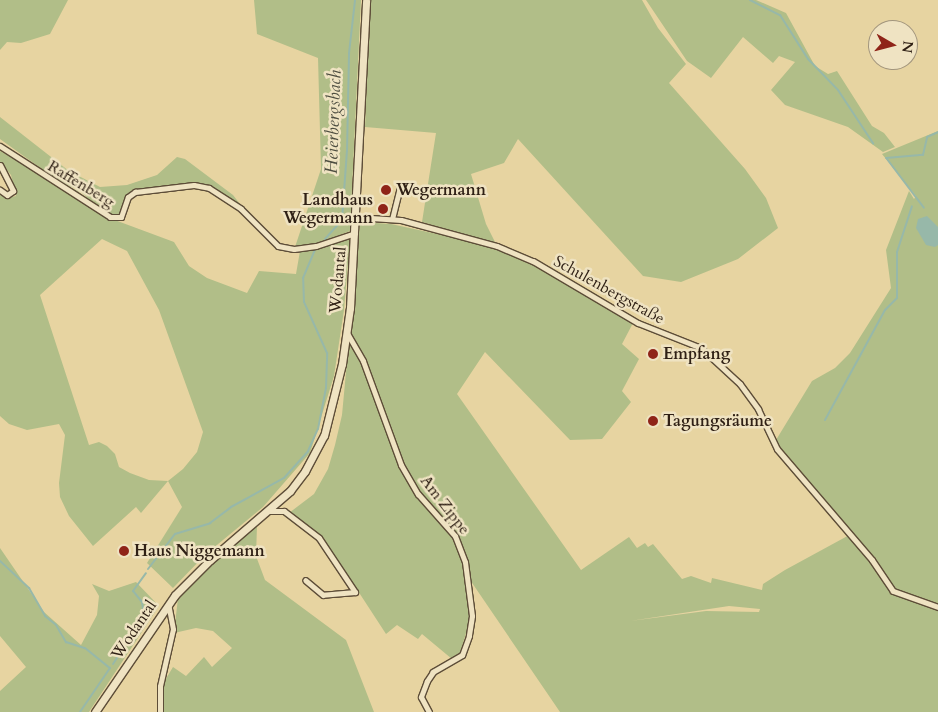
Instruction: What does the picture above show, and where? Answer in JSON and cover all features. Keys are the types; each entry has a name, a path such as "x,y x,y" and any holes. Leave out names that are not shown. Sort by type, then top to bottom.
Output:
{"main road":[{"name":"Wodantal","path":"95,712 168,604 210,560 269,511 305,471 324,436 347,333 356,233 366,0"}],"street":[{"name":"Raffenberg","path":"0,146 110,217 121,217 128,197 135,192 194,185 209,188 241,209 278,246 294,249 316,246 356,233"},
{"path":"0,165 13,191 6,195 0,190"},
{"path":"392,219 395,197 400,187"},
{"name":"Schulenbergstraße","path":"356,217 392,219 474,238 519,254 638,323 708,354 740,384 758,409 777,448 872,560 893,591 938,607"},
{"name":"Am Zippe","path":"347,333 353,339 363,361 401,465 418,494 455,536 465,562 472,616 469,636 462,655 433,672 427,681 421,697 429,712"},
{"path":"269,511 284,511 318,538 355,592 323,595 305,580"},
{"path":"160,712 160,686 173,629 168,604"}],"green space":[{"path":"0,0 68,0 50,34 21,43 7,42 0,50"},
{"path":"254,0 361,0 350,231 314,245 295,247 321,169 318,58 257,34"},
{"path":"370,0 642,0 658,28 686,64 669,83 745,169 766,198 778,228 738,259 681,282 643,276 518,139 504,163 471,174 486,224 496,244 422,222 436,133 365,127"},
{"path":"646,0 756,0 786,13 815,66 828,74 837,71 872,126 884,133 895,147 883,152 848,127 785,105 771,90 795,62 779,56 773,63 743,37 711,78 687,61"},
{"path":"0,117 69,171 100,187 127,185 157,175 177,157 185,159 233,195 243,208 209,187 178,184 131,192 117,218 105,215 78,189 64,185 0,139"},
{"path":"938,131 938,712 560,712 466,574 471,617 459,656 452,659 422,634 418,639 397,625 386,634 330,548 289,513 314,494 328,469 335,445 342,415 360,222 391,224 497,247 519,256 633,323 622,344 639,359 622,391 631,402 602,439 570,440 485,352 457,394 581,570 629,537 637,548 645,543 648,547 653,544 682,579 691,576 711,583 712,578 762,590 763,584 785,570 853,533 786,457 776,440 812,381 835,368 850,353 891,288 886,250 909,191 914,199 916,196 882,154","holes":["729,606 760,609 759,612 706,611 630,621"]},
{"path":"0,151 64,186 77,190 104,216 174,242 189,266 207,278 247,293 259,271 296,274 300,251 347,237 350,239 344,310 334,376 310,453 263,507 206,554 173,588 147,563 182,507 168,481 141,513 136,507 93,546 69,516 60,497 59,483 65,435 59,424 27,430 9,424 0,416 0,195 7,198 16,196 11,175 0,162","holes":["102,239 127,251 159,310 203,432 197,452 183,469 168,481 149,480 119,467 115,454 107,446 99,442 89,445 40,295"]},
{"path":"257,526 256,556 265,580 346,640 374,712 164,712 161,707 164,682 173,667 186,676 204,657 212,667 232,648 213,631 196,628 174,633 178,598 202,571"},
{"path":"0,548 44,612 81,645 97,615 99,596 92,584 109,591 136,582 159,606 89,712 0,712 0,691 26,667 0,636"}],"shaded area":[{"path":"927,216 938,227 938,245 935,247 926,245 916,228 918,219"}],"waterway":[{"name":"Heierbergsbach","path":"325,239 342,220 347,151 349,53 355,0"},
{"path":"750,0 780,15 808,59 838,90 873,143"},
{"path":"886,158 923,155 927,137 938,132"},
{"path":"887,159 924,208"},
{"path":"825,420 885,310 897,298 897,252 912,206"},
{"name":"Heierbergsbach","path":"148,569 175,534 210,523 231,507 284,478 308,451 318,429 326,388 327,353 304,302 303,278 315,250"},
{"path":"0,561 29,588 45,616 56,625 66,642 85,648 110,668 80,712"},
{"name":"Heierbergsbach","path":"113,664 144,616 142,602 133,591 146,573"}],"place":[{"name":"Wegermann","path":"386,190"},
{"name":"Landhaus Wegermann","path":"383,209"},
{"name":"Empfang","path":"653,354"},
{"name":"Tagungsräume","path":"653,421"},
{"name":"Haus Niggemann","path":"124,551"}]}
